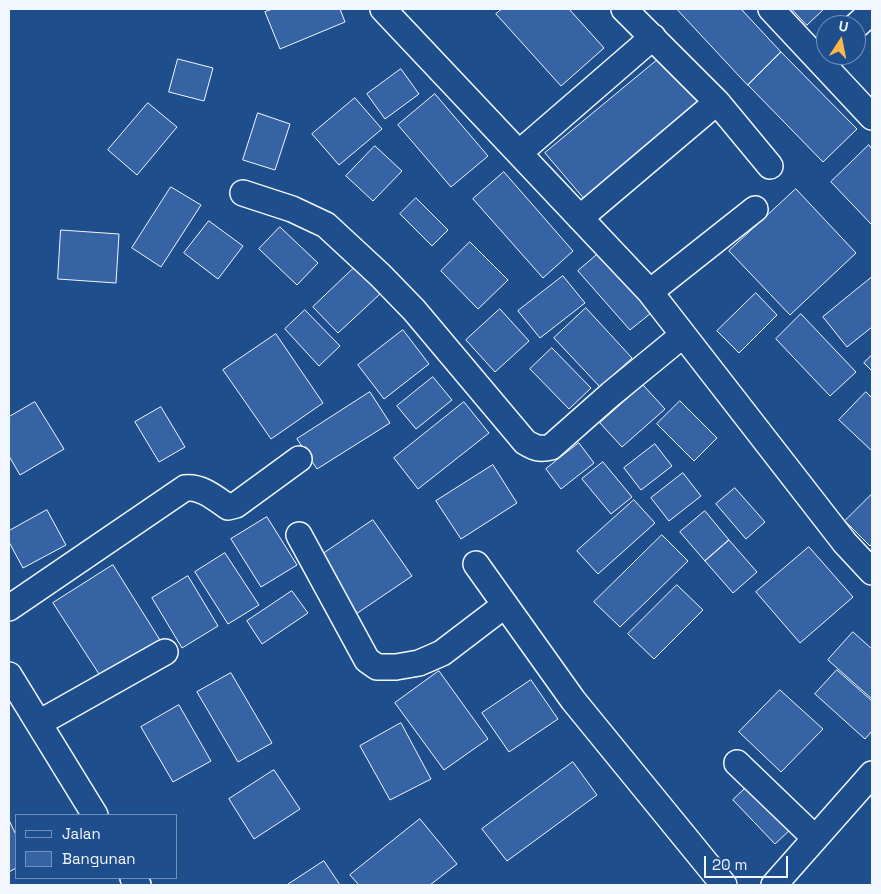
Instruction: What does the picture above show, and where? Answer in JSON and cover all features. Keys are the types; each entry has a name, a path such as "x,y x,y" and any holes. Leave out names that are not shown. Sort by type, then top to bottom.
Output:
{"street":[{"path":"383,9 650,292 845,543 872,572"},
{"path":"624,9 717,102 770,166"},
{"path":"771,9 816,51"},
{"path":"518,153 653,37"},
{"path":"829,65 872,117"},
{"path":"580,218 717,102"},
{"path":"243,193 292,209 326,225 380,275 414,310 525,442 534,448 552,447 611,394 683,335"},
{"path":"650,292 755,209"},
{"path":"9,608 185,488 194,487 228,507 236,504 299,459"},
{"path":"299,535 367,660 377,667 396,667 419,663 442,653 505,605"},
{"path":"476,564 573,700 724,885"},
{"path":"39,723 165,652"},
{"path":"9,675 94,814"},
{"path":"737,763 815,838"},
{"path":"774,885 872,774"}],"building":[{"path":"273,9 340,9 345,22 280,49 265,12"},
{"path":"502,9 569,9 604,48 561,86 496,14"},
{"path":"677,9 741,9 781,52 748,85"},
{"path":"792,9 824,9 816,15 807,25"},
{"path":"781,52 857,129 823,162 748,85"},
{"path":"661,57 701,105 586,201 545,153"},
{"path":"178,59 213,68 204,101 169,92"},
{"path":"401,69 419,94 385,119 367,94"},
{"path":"435,94 488,156 451,187 398,125"},
{"path":"355,98 382,129 339,165 312,134"},
{"path":"148,103 177,127 137,175 108,150"},
{"path":"258,113 290,124 275,170 243,160"},
{"path":"869,145 872,149 872,225 831,182"},
{"path":"375,146 402,171 373,201 346,176"},
{"path":"504,172 573,251 543,278 473,199"},
{"path":"171,187 201,205 161,267 132,248"},
{"path":"796,189 856,253 790,315 729,251"},
{"path":"416,198 448,230 432,246 400,214"},
{"path":"209,221 243,246 218,279 184,253"},
{"path":"280,227 318,263 297,285 259,249"},
{"path":"61,230 119,234 116,283 58,279"},
{"path":"470,242 508,280 478,309 441,271"},
{"path":"599,253 651,313 630,330 578,271"},
{"path":"354,268 380,294 338,333 313,307"},
{"path":"563,276 585,303 540,338 518,311"},
{"path":"872,277 872,327 847,347 823,317"},
{"path":"756,293 777,315 739,353 717,331"},
{"path":"586,308 632,358 600,387 554,338"},
{"path":"500,309 529,341 495,372 466,340"},
{"path":"305,310 340,346 319,366 285,329"},
{"path":"801,314 856,372 830,396 776,339"},
{"path":"403,330 429,364 384,399 358,365"},
{"path":"276,334 323,403 271,439 223,370"},
{"path":"552,348 591,388 569,409 530,369"},
{"path":"872,355 872,371 864,363"},
{"path":"433,377 452,400 416,429 397,406"},
{"path":"643,385 665,409 622,447 600,423"},
{"path":"370,392 390,423 317,469 297,439"},
{"path":"866,392 872,398 872,451 839,420"},
{"path":"680,401 717,438 694,461 657,424"},
{"path":"35,402 64,449 20,475 9,456 9,417"},
{"path":"464,402 489,433 418,489 394,458"},
{"path":"161,407 185,447 159,462 135,422"},
{"path":"579,443 594,463 561,489 546,469"},
{"path":"655,444 672,466 641,490 624,468"},
{"path":"603,462 632,497 611,514 582,479"},
{"path":"493,465 517,503 461,539 436,501"},
{"path":"683,473 701,496 669,521 651,498"},
{"path":"735,488 765,522 746,539 716,504"},
{"path":"872,494 872,544 870,546 845,521"},
{"path":"634,500 655,523 598,574 577,551"},
{"path":"47,510 66,545 23,568 9,542 9,531"},
{"path":"705,511 729,540 705,561 680,532"},
{"path":"267,517 297,565 261,587 231,539"},
{"path":"373,520 412,576 356,614 317,558"},
{"path":"662,535 688,561 620,627 594,602"},
{"path":"729,540 757,572 733,593 705,561"},
{"path":"809,547 853,597 800,643 756,592"},
{"path":"225,553 259,605 228,624 195,572"},
{"path":"113,565 160,640 101,677 53,603"},
{"path":"188,576 218,626 182,648 152,598"},
{"path":"677,585 703,610 654,659 628,634"},
{"path":"292,591 308,613 262,644 247,621"},
{"path":"853,632 872,649 872,699 828,660"},
{"path":"837,670 872,701 872,731 865,739 815,694"},
{"path":"439,671 488,739 444,770 395,703"},
{"path":"231,673 272,743 238,762 197,692"},
{"path":"531,680 558,719 509,752 482,713"},
{"path":"780,690 823,729 781,772 739,732"},
{"path":"179,705 211,761 173,782 141,727"},
{"path":"401,723 431,779 390,800 360,746"},
{"path":"573,762 597,795 507,861 482,829"},
{"path":"274,770 300,809 254,839 229,799"},
{"path":"751,783 793,827 775,844 733,800"},
{"path":"420,819 457,864 430,885 359,885 350,875"},
{"path":"9,820 15,833 15,869 9,872"},
{"path":"324,861 340,885 287,885"}]}
